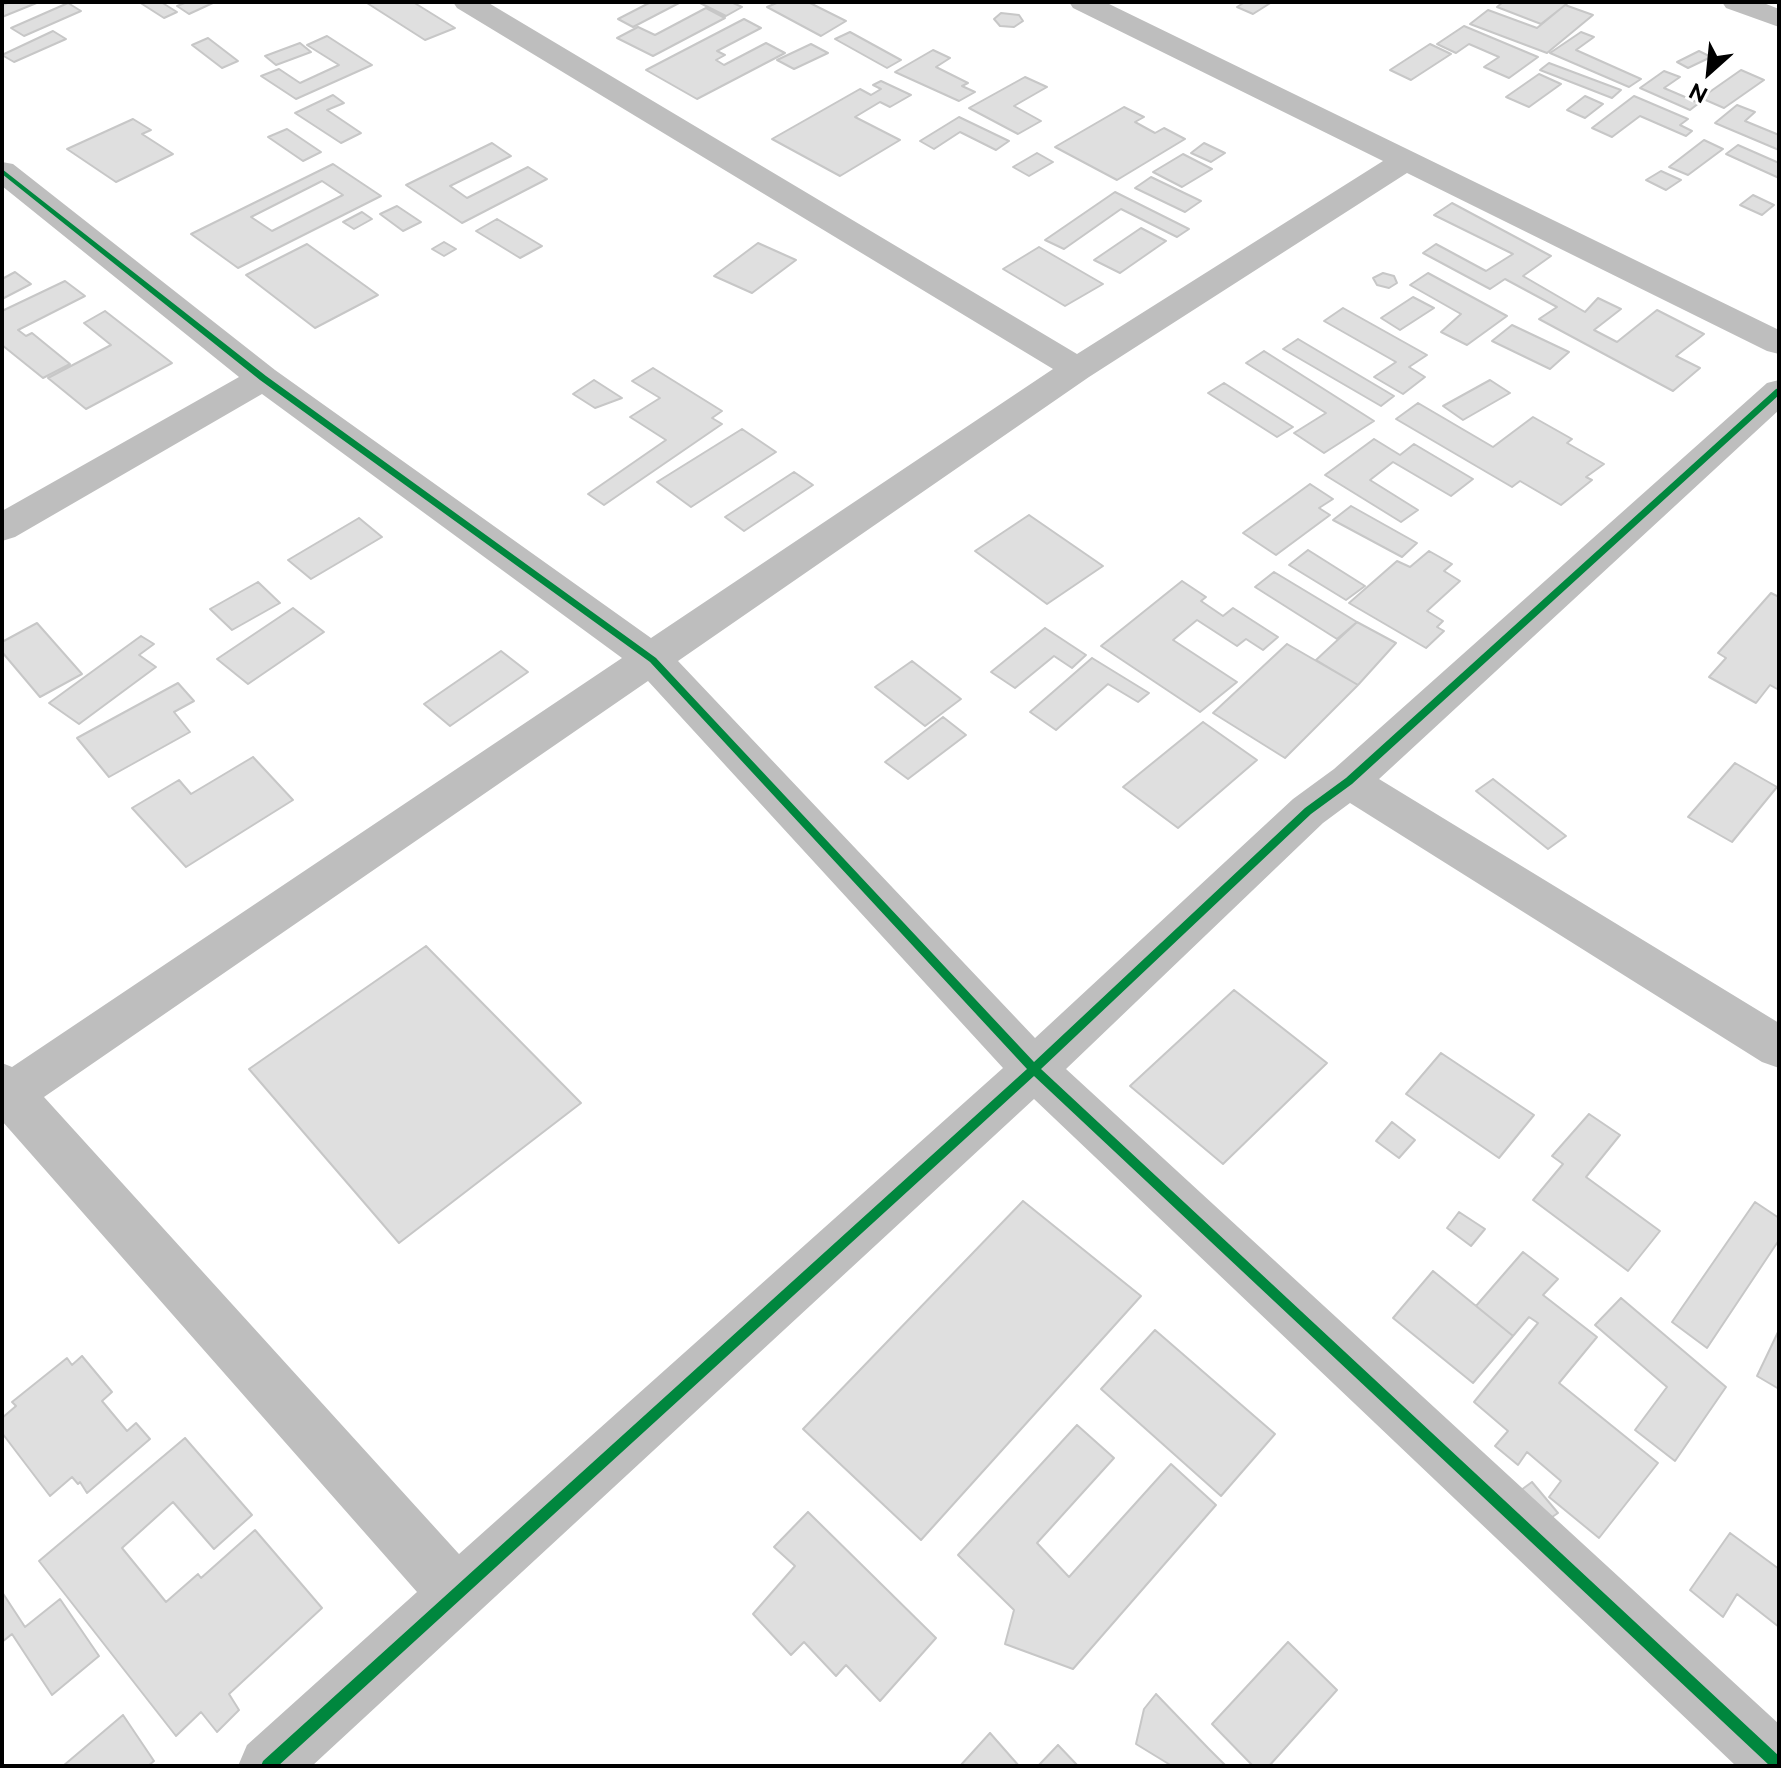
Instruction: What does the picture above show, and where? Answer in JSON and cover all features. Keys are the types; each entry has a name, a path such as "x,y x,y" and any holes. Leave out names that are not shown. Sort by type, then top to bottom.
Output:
{"street":[{"path":"467,2 1077,369"},
{"path":"1083,2 1779,343"},
{"path":"1736,2 1779,19"},
{"path":"457,1594 6,1093 653,660 1077,369 1406,160"},
{"path":"2,171 263,378 653,660 1034,1069 1779,1765"},
{"path":"2,528 263,378"},
{"path":"268,1766 1034,1069 1308,811 1349,781 1779,391"},
{"path":"1349,781 1779,1048"}],"building":[{"path":"39,2 2,17 2,5"},
{"path":"139,2 161,2 177,12 164,18"},
{"path":"187,2 215,2 189,14 177,6"},
{"path":"413,2 455,28 425,40 367,3"},
{"path":"651,2 681,2 633,27 618,19"},
{"path":"698,2 731,2 742,7 726,16"},
{"path":"779,2 808,2 846,21 821,36 767,7"},
{"path":"1245,2 1272,2 1253,14 1237,7"},
{"path":"1503,2 1569,2 1541,24 1497,7"},
{"path":"68,3 81,11 24,36 11,28"},
{"path":"1565,5 1593,15 1547,53 1470,24 1488,10 1537,28"},
{"path":"706,8 725,18 653,56 617,38 638,27 655,35"},
{"path":"1001,13 1019,15 1023,21 1014,27 1000,26 994,19"},
{"path":"744,19 761,28 717,51 725,55 716,60 724,65 766,43 785,53 697,99 646,70"},
{"path":"1464,26 1538,57 1509,78 1484,67 1499,57 1469,44 1456,53 1437,44"},
{"path":"53,31 66,39 14,62 2,55"},
{"path":"850,32 901,60 887,68 835,39"},
{"path":"1581,32 1594,37 1576,50 1641,79 1629,87 1550,53"},
{"path":"327,36 372,65 296,99 261,76 279,69 300,83 339,65 307,45"},
{"path":"208,38 238,61 222,68 192,45"},
{"path":"300,43 311,52 276,65 265,56"},
{"path":"811,44 828,53 794,69 777,60"},
{"path":"1430,44 1451,54 1411,80 1390,70"},
{"path":"933,50 950,58 936,67 968,83 962,86 975,92 959,101 895,72"},
{"path":"1699,51 1711,57 1688,68 1677,62"},
{"path":"1549,63 1621,90 1612,98 1540,70"},
{"path":"1741,70 1764,80 1724,108 1701,98"},
{"path":"1664,71 1680,77 1664,88 1699,103 1690,110 1640,88"},
{"path":"1539,74 1561,84 1529,107 1506,97"},
{"path":"1025,77 1047,87 1014,106 1041,121 1018,134 969,108"},
{"path":"881,81 911,95 890,107 880,102 855,117 900,140 840,176 772,139 860,89 871,95 881,89 873,85"},
{"path":"333,95 344,103 327,110 361,133 341,143 295,113"},
{"path":"1585,96 1603,104 1585,118 1567,110"},
{"path":"1634,96 1688,119 1680,125 1692,131 1686,136 1640,116 1612,137 1592,128"},
{"path":"1737,105 1755,112 1745,121 1779,135 1779,150 1715,123"},
{"path":"1124,107 1144,117 1135,122 1155,133 1164,128 1185,139 1117,180 1055,147"},
{"path":"959,117 1009,141 996,150 960,132 934,149 920,141"},
{"path":"133,119 151,130 142,134 173,154 116,182 67,149"},
{"path":"287,129 321,152 303,161 268,137"},
{"path":"1704,140 1723,149 1688,175 1669,167"},
{"path":"492,143 511,156 450,186 467,198 528,167 547,179 462,223 406,185"},
{"path":"1204,143 1225,153 1211,162 1191,153"},
{"path":"1738,145 1779,163 1779,178 1726,154"},
{"path":"1037,153 1053,162 1029,176 1013,167"},
{"path":"1183,154 1212,169 1182,187 1153,172"},
{"path":"333,164 381,196 238,268 191,234","holes":["322,181 343,195 272,231 251,217"]},
{"path":"1661,171 1681,180 1666,190 1646,180"},
{"path":"1151,177 1201,201 1185,212 1135,188"},
{"path":"1115,192 1189,229 1177,237 1121,209 1064,249 1045,240"},
{"path":"1753,195 1774,205 1762,215 1740,205"},
{"path":"1452,203 1551,256 1523,276 1585,312 1598,298 1621,309 1594,330 1617,342 1657,310 1704,334 1676,356 1700,368 1673,391 1539,319 1557,307 1505,279 1490,289 1423,253 1436,244 1486,271 1513,254 1434,215"},
{"path":"397,206 421,222 403,231 380,214"},
{"path":"362,212 372,219 354,229 343,222"},
{"path":"497,219 542,246 520,258 476,231"},
{"path":"1141,228 1166,241 1120,273 1094,260"},
{"path":"444,242 456,249 444,256 432,249"},
{"path":"758,243 796,260 752,293 714,276"},
{"path":"307,244 378,295 315,328 246,275"},
{"path":"1039,247 1103,284 1065,306 1003,269"},
{"path":"15,272 31,284 2,299 2,279"},
{"path":"1383,273 1394,276 1397,283 1389,288 1377,285 1373,278"},
{"path":"1428,273 1507,316 1467,345 1441,332 1461,314 1410,285"},
{"path":"65,281 85,296 18,330 26,336 32,333 70,364 43,378 2,345 2,311"},
{"path":"1413,297 1434,308 1400,330 1381,318"},
{"path":"1343,308 1427,355 1409,367 1425,377 1403,394 1374,377 1396,362 1324,321"},
{"path":"105,311 172,363 86,409 48,378 111,345 84,323"},
{"path":"1512,325 1569,352 1550,369 1492,341"},
{"path":"1298,339 1394,396 1381,406 1283,349"},
{"path":"1264,351 1374,421 1324,453 1294,433 1326,413 1246,363"},
{"path":"653,368 722,411 712,418 722,424 604,505 588,494 666,440 630,417 660,398 632,381"},
{"path":"594,380 622,398 595,408 573,394"},
{"path":"1490,380 1510,393 1463,420 1443,406"},
{"path":"1224,383 1293,427 1277,437 1208,393"},
{"path":"1418,403 1493,447 1533,417 1572,439 1567,443 1604,464 1586,477 1592,480 1561,505 1520,481 1512,487 1396,419"},
{"path":"742,429 776,452 691,507 657,482"},
{"path":"1374,439 1400,455 1414,444 1473,479 1451,496 1393,462 1370,480 1418,510 1401,522 1325,475"},
{"path":"794,472 813,485 744,531 725,517"},
{"path":"1310,484 1333,499 1319,508 1330,515 1276,555 1243,533"},
{"path":"1351,506 1417,543 1402,557 1333,520"},
{"path":"1029,515 1103,566 1047,604 975,551"},
{"path":"359,518 382,537 311,579 288,560"},
{"path":"1308,550 1365,586 1346,600 1289,565"},
{"path":"1429,551 1452,564 1444,571 1460,581 1427,611 1443,621 1437,627 1444,631 1426,648 1349,603 1397,561 1410,567"},
{"path":"1274,572 1357,622 1337,639 1255,587"},
{"path":"1182,581 1206,597 1201,601 1223,616 1233,608 1278,637 1263,650 1246,639 1237,646 1197,620 1173,640 1237,682 1200,712 1101,646"},
{"path":"258,582 280,603 232,630 210,609"},
{"path":"1771,593 1779,597 1779,690 1770,685 1756,703 1709,677 1726,658 1718,653"},
{"path":"293,608 324,632 248,684 217,659"},
{"path":"1357,622 1396,643 1358,685 1316,660"},
{"path":"37,623 82,674 40,697 2,652 2,642"},
{"path":"1045,628 1086,655 1072,668 1054,656 1015,688 991,672"},
{"path":"141,636 154,644 139,655 156,667 79,724 49,703"},
{"path":"1287,644 1358,685 1285,758 1213,713"},
{"path":"501,651 528,672 450,726 424,704"},
{"path":"1092,658 1149,693 1138,702 1108,684 1056,730 1030,712"},
{"path":"912,661 961,699 925,726 875,687"},
{"path":"178,683 194,701 174,712 190,732 109,777 77,738"},
{"path":"943,717 966,735 908,779 885,762"},
{"path":"1203,722 1257,760 1178,828 1123,787"},
{"path":"253,757 293,800 186,867 132,808 179,780 191,794"},
{"path":"1735,763 1777,787 1732,842 1688,817"},
{"path":"1493,779 1566,836 1548,849 1476,791"},
{"path":"426,946 581,1103 399,1243 249,1069"},
{"path":"1234,990 1327,1063 1223,1164 1130,1086"},
{"path":"1441,1053 1534,1115 1499,1158 1406,1094"},
{"path":"1589,1114 1620,1135 1586,1177 1660,1231 1628,1271 1533,1200 1563,1164 1552,1156"},
{"path":"1392,1122 1415,1140 1399,1158 1376,1141"},
{"path":"1023,1201 1141,1296 921,1540 803,1429"},
{"path":"1755,1202 1779,1218 1779,1240 1707,1348 1672,1322"},
{"path":"1459,1212 1485,1229 1471,1246 1447,1228"},
{"path":"1523,1252 1558,1279 1543,1295 1597,1337 1559,1383 1658,1463 1599,1538 1549,1497 1561,1481 1527,1452 1518,1465 1495,1446 1508,1431 1474,1402 1538,1323 1529,1317 1513,1336 1476,1306"},
{"path":"1433,1271 1513,1336 1473,1383 1393,1318"},
{"path":"1621,1298 1726,1387 1675,1461 1635,1430 1667,1387 1595,1325"},
{"path":"1155,1330 1275,1434 1221,1496 1101,1389"},
{"path":"1779,1330 1779,1389 1757,1376"},
{"path":"82,1356 112,1392 102,1401 127,1431 136,1423 150,1439 87,1493 80,1482 78,1484 72,1477 50,1496 2,1433 2,1418 16,1406 12,1402 67,1358 72,1365"},
{"path":"1077,1425 1114,1458 1037,1543 1069,1577 1171,1464 1216,1505 1073,1669 1005,1644 1014,1610 958,1555"},
{"path":"185,1438 252,1515 214,1549 173,1502 122,1548 166,1602 198,1574 201,1578 255,1530 322,1608 229,1694 239,1710 217,1732 201,1712 176,1736 39,1561"},
{"path":"1532,1482 1558,1513 1542,1524 1517,1493"},
{"path":"808,1512 936,1638 880,1701 846,1665 836,1676 804,1642 791,1655 753,1614 795,1566 774,1547"},
{"path":"1730,1533 1779,1569 1779,1627 1737,1594 1723,1617 1690,1590"},
{"path":"2,1592 25,1627 60,1599 99,1656 52,1695 12,1634 2,1642"},
{"path":"1288,1642 1337,1690 1269,1766 1253,1766 1212,1724"},
{"path":"1156,1694 1226,1766 1172,1766 1136,1744 1144,1709"},
{"path":"123,1715 154,1761 148,1766 63,1766"},
{"path":"990,1733 1019,1766 960,1766"},
{"path":"1058,1745 1078,1766 1038,1766"}],"cycle path":[{"path":"2,171 263,378 653,660 1034,1069 1779,1765"},
{"path":"268,1766 1034,1069 1308,811 1349,781 1779,391"}]}
